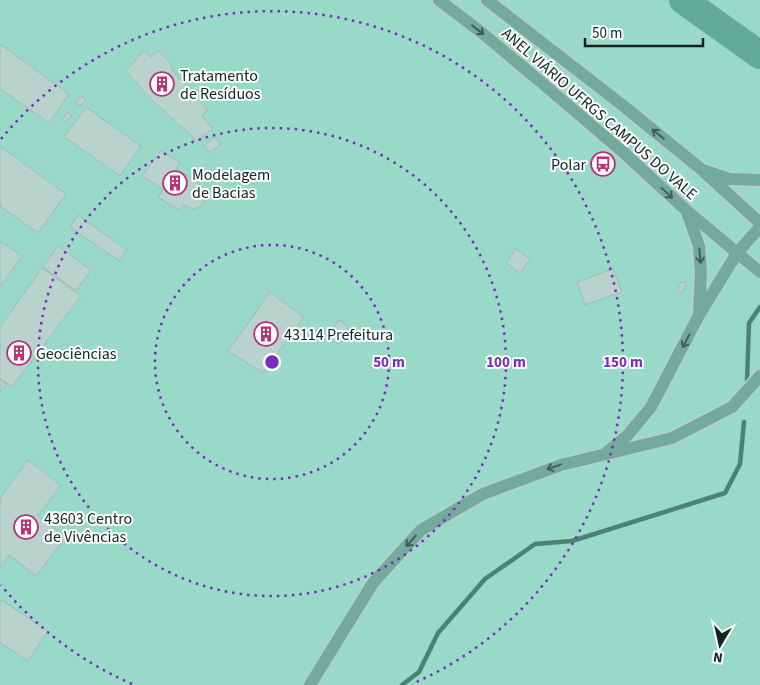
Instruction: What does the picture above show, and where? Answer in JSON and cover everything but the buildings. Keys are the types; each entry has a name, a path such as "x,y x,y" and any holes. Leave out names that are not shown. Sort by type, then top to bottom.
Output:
{"street":[{"name":"ANEL VIÁRIO UFRGS CAMPUS DO VALE","path":"439,0 482,32 557,95 686,210 760,272"},
{"name":"ANEL VIÁRIO UFRGS CAMPUS DO VALE","path":"487,0 614,98 701,169 760,225 737,253 699,315 651,407 627,436 602,456"},
{"path":"701,169 729,179 760,180"},
{"path":"686,210 699,246 701,272 699,315"},
{"name":"ANEL VIÁRIO UFRGS CAMPUS DO VALE","path":"310,685 374,583 421,530 483,494 560,465 672,438 732,407 760,376"}],"green space":[{"path":"0,0 760,0 760,685 0,685"}],"waterway":[{"path":"683,0 760,55"},
{"path":"747,381 749,323 760,307"},
{"path":"402,685 419,672 438,633 485,579 535,544 572,541 725,493 740,464 744,422"}],"place":[{"name":"Tratamento de Resíduos","path":"162,84"},
{"name":"Polar","path":"603,164"},
{"name":"Modelagem de Bacias","path":"175,183"},
{"name":"43114 Prefeitura","path":"266,334"},
{"name":"Geociências","path":"19,353"},
{"name":"43603 Centro de Vivências","path":"26,527"}]}
